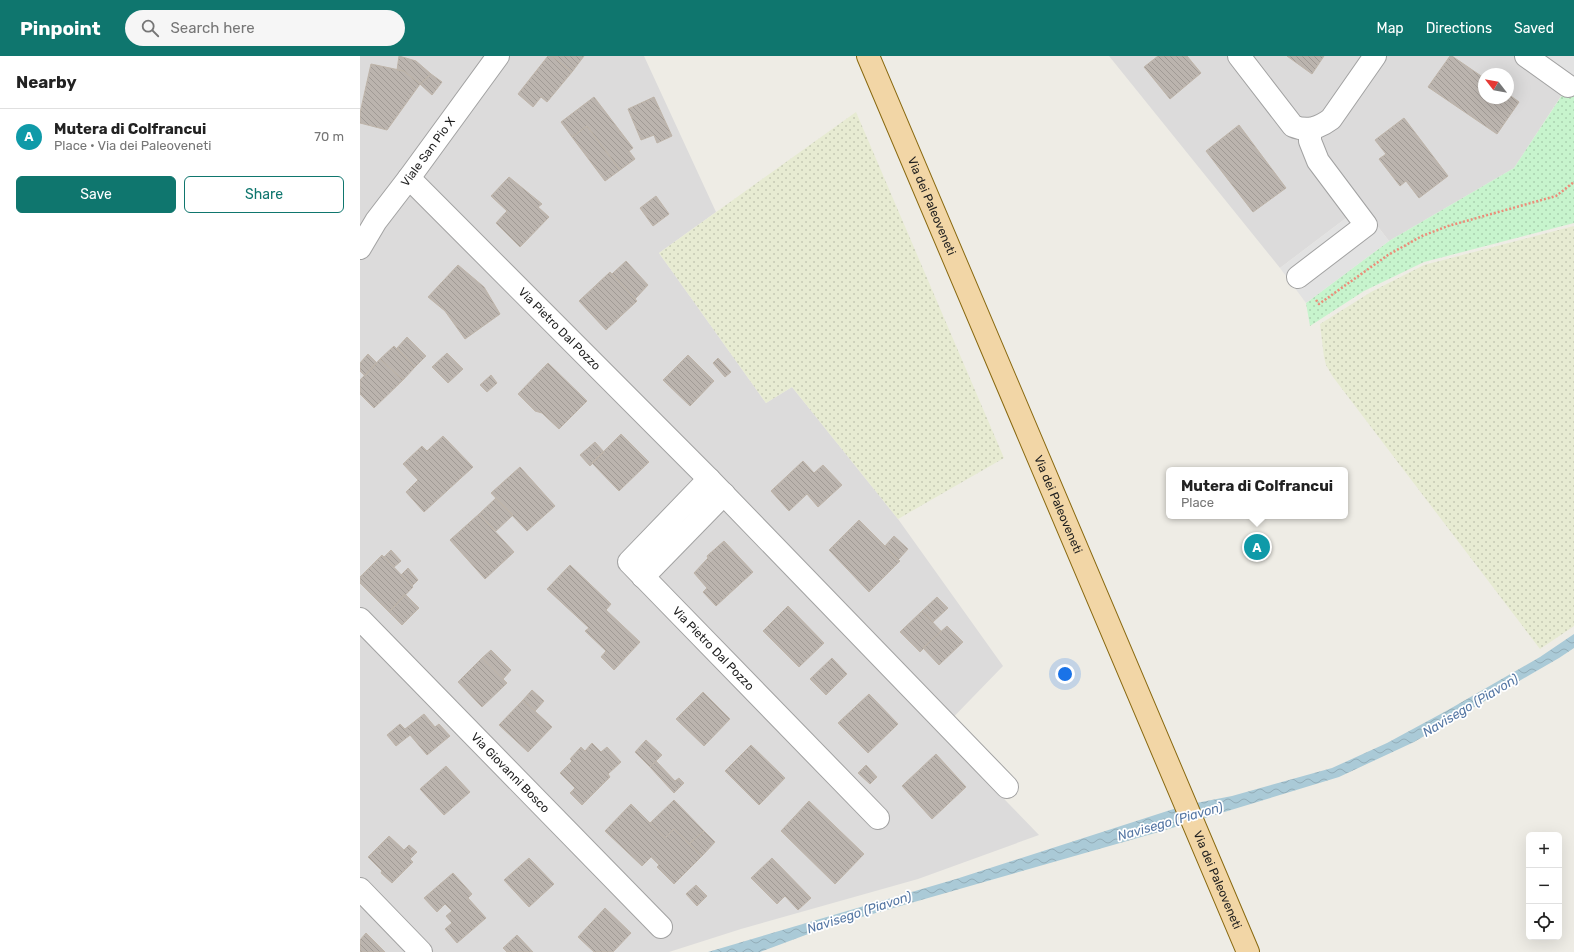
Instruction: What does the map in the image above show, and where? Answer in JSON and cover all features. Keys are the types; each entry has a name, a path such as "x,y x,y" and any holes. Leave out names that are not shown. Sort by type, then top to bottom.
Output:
{"main road":[{"name":"Via dei Paleoveneti","path":"868,56 1248,952"}],"street":[{"name":"Viale San Pio X","path":"360,248 376,221 498,56"},
{"path":"1240,56 1293,126 1310,129 1321,126 1331,119 1375,56"},
{"path":"1526,56 1568,86"},
{"path":"1298,277 1366,225 1318,161 1310,141 1310,129"},
{"name":"Via Pietro Dal Pozzo","path":"409,178 724,494 1007,787"},
{"path":"636,570 709,479"},
{"path":"636,570 724,494"},
{"name":"Via Pietro Dal Pozzo","path":"636,570 878,818"},
{"name":"Via Giovanni Bosco","path":"360,619 661,927"},
{"path":"360,889 421,952"}],"path":[{"path":"1316,300 1319,304 1388,256 1422,236 1448,226 1556,196 1574,182"}],"shaded area":[{"path":"360,56 644,56 716,212 659,253 766,403 792,387 898,519 1003,666 939,732 1039,835 918,879 741,929 669,952 360,952"},
{"path":"1109,56 1542,56 1565,90 1514,168 1389,241 1362,206 1280,268"},
{"path":"1542,56 1574,56 1574,77"},
{"path":"1362,206 1389,241 1306,303 1280,268"}],"green space":[{"path":"1574,77 1574,223 1424,262 1364,291 1310,326 1306,303 1389,241 1514,168"},
{"path":"856,112 1004,458 898,519 792,387 766,403 659,253"},
{"path":"1574,226 1574,626 1540,649 1333,377 1326,365 1324,357 1320,324 1371,292 1424,265"}],"water":[{"name":"Navisego (Piavon)","path":"1574,634 1574,648 1559,658 1414,742 1339,777 1162,831 827,927 760,952 708,952 956,879 1186,805 1232,796 1332,768 1387,743 1448,710 1540,657"}],"building":[{"path":"399,56 416,61 431,74 420,84 404,71 397,70"},
{"path":"548,56 552,56 572,72 547,102 541,97 533,107 518,94"},
{"path":"552,56 584,56 572,72"},
{"path":"1158,56 1187,56 1201,73 1170,99 1144,67"},
{"path":"1287,56 1324,56 1312,74"},
{"path":"1450,56 1452,56 1478,74 1478,104 1514,104 1514,98 1519,102 1497,134 1428,87"},
{"path":"371,64 404,71 420,84 387,130 360,123 360,113"},
{"path":"431,74 442,82 432,95 420,84"},
{"path":"594,97 633,148 629,151 635,159 620,170 587,126 572,137 561,122"},
{"path":"654,97 672,136 657,143 654,135 641,140 628,109"},
{"path":"1404,118 1448,176 1419,198 1406,181 1400,186 1379,159 1386,154 1375,140"},
{"path":"1239,125 1286,188 1253,212 1206,151"},
{"path":"587,126 620,170 605,181 572,137"},
{"path":"509,177 542,204 538,207 549,217 520,247 496,223 507,211 491,196"},
{"path":"656,196 669,214 653,226 640,208"},
{"path":"626,261 648,285 635,299 612,274"},
{"path":"458,265 484,287 500,314 465,339 445,311 428,297"},
{"path":"610,272 637,301 606,330 579,301"},
{"path":"407,337 426,356 415,367 397,348"},
{"path":"394,346 415,367 403,380 380,359"},
{"path":"447,353 463,369 448,383 432,367"},
{"path":"368,354 377,363 365,376 360,371 360,363"},
{"path":"688,355 714,381 690,406 663,380"},
{"path":"718,358 731,372 725,377 713,363"},
{"path":"380,359 403,380 374,408 360,394 360,380"},
{"path":"548,363 587,401 559,429 542,413 535,411 518,394"},
{"path":"491,375 497,383 487,392 480,385"},
{"path":"621,434 649,462 619,491 592,463"},
{"path":"443,436 473,467 424,512 406,492 418,480 403,464 422,446 427,451"},
{"path":"595,442 604,452 590,466 580,455"},
{"path":"803,461 814,473 823,465 842,485 818,507 807,494 789,511 771,491"},
{"path":"520,467 555,506 527,531 491,493"},
{"path":"496,498 513,515 496,531 479,514"},
{"path":"479,514 514,552 485,579 450,540"},
{"path":"859,520 900,561 869,592 829,550"},
{"path":"894,536 908,549 898,560 885,546"},
{"path":"724,541 753,572 716,606 703,592 707,588 694,573 708,558 707,556"},
{"path":"391,550 401,561 394,567 384,557"},
{"path":"382,555 413,587 389,612 360,583 360,577"},
{"path":"570,565 611,604 606,610 640,642 614,670 601,657 606,651 585,631 589,628 547,589"},
{"path":"408,568 418,580 412,586 401,575"},
{"path":"405,594 419,608 402,625 389,612"},
{"path":"937,597 948,608 933,622 922,611"},
{"path":"788,606 824,643 799,667 763,631"},
{"path":"922,611 941,631 920,652 900,632"},
{"path":"947,626 963,642 939,665 923,648"},
{"path":"491,650 511,670 503,679 482,658"},
{"path":"482,658 507,683 482,707 458,682"},
{"path":"832,658 847,674 826,695 810,679"},
{"path":"532,690 544,701 535,711 523,700"},
{"path":"703,692 730,719 704,746 676,719"},
{"path":"869,694 898,724 868,753 838,723"},
{"path":"523,700 552,727 528,752 499,725"},
{"path":"424,714 435,727 439,724 450,736 427,755 410,735 396,746 387,735 400,724 405,729"},
{"path":"646,740 662,755 650,767 635,752"},
{"path":"592,743 601,752 607,747 621,762 608,774 610,777 582,805 570,793 575,788 560,773 572,761 570,759 581,747 585,751"},
{"path":"751,745 785,778 759,805 725,771"},
{"path":"936,754 966,787 932,819 902,786"},
{"path":"656,761 675,781 679,778 684,783 674,793 650,767"},
{"path":"866,765 877,777 870,784 858,773"},
{"path":"446,766 470,792 444,815 420,789"},
{"path":"674,800 704,831 689,844 674,829 665,838 650,823"},
{"path":"809,801 864,854 835,884 781,831"},
{"path":"631,804 665,838 674,829 702,856 674,884 657,867 659,865 651,857 642,866 605,831"},
{"path":"704,831 715,842 702,856 689,844"},
{"path":"389,836 404,850 409,845 417,852 410,859 413,862 392,883 381,873 382,871 368,857"},
{"path":"529,858 554,884 529,907 504,880"},
{"path":"772,858 811,898 798,910 785,896 777,904 751,878"},
{"path":"453,873 472,894 468,898 486,918 457,943 445,929 452,923 446,916 452,911 445,904 437,912 424,898"},
{"path":"696,885 707,896 697,906 686,894"},
{"path":"605,908 631,933 613,952 594,952 578,937"},
{"path":"366,933 385,952 360,952 360,940"},
{"path":"517,935 533,952 507,952 503,948"}],"place":[{"name":"Mutera di Colfrancui","path":"1257,547"}]}
